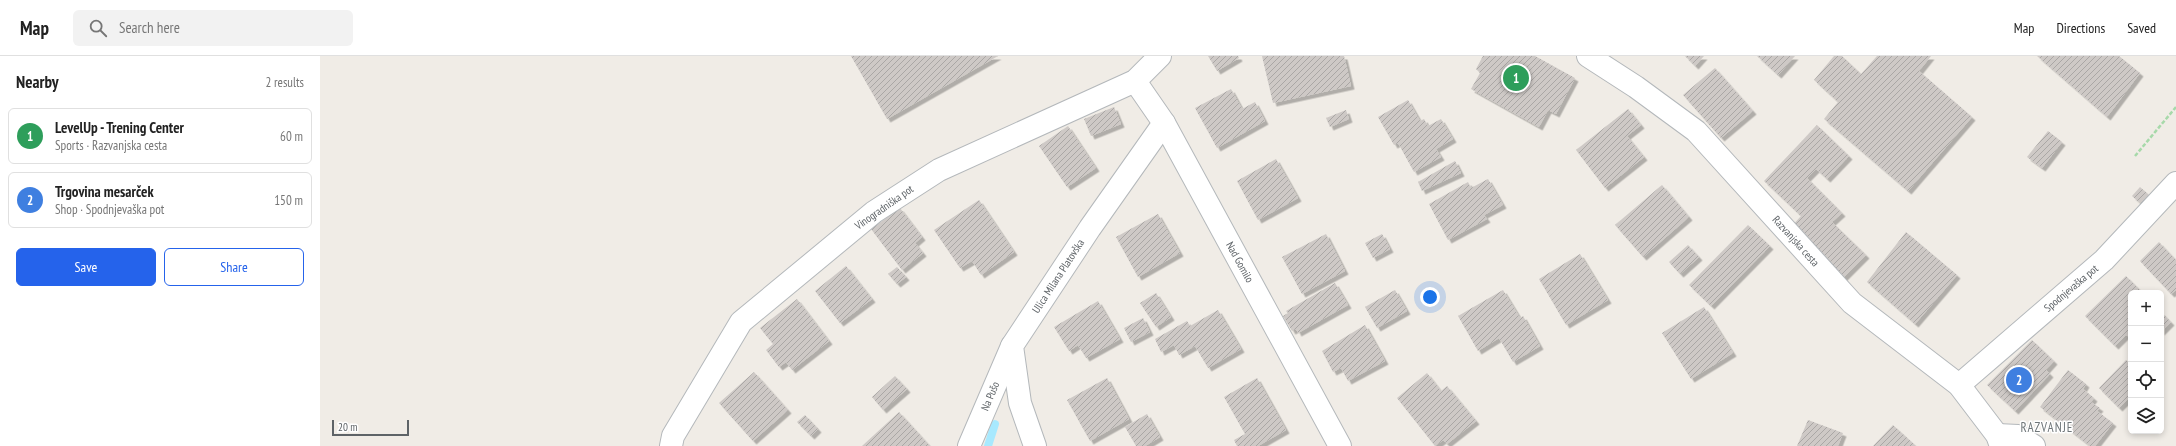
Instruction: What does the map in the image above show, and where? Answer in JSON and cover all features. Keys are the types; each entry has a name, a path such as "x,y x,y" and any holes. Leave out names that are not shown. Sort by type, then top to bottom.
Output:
{"street":[{"name":"Vinogradniška pot","path":"667,443 741,322 874,212 939,170 1135,81 1160,56"},
{"name":"Razvanjska cesta","path":"1588,56 1636,87 1696,132 1852,303 1959,386 1999,441 2018,436 2034,446"},
{"name":"Nad Gomilo","path":"1135,81 1164,123 1340,446"},
{"name":"Ulica Milana Platovška","path":"1012,346 1090,228 1164,123"},
{"name":"Spodnjevaška pot","path":"1959,386 2104,260 2176,183"},
{"name":"Na Pušo","path":"969,446 1012,346"},
{"path":"1012,346 1020,403 1035,446"}],"path":[{"path":"2136,156 2176,107"}],"building":[{"path":"851,56 998,56 887,119"},
{"path":"1208,56 1238,56 1239,58 1217,71"},
{"path":"1262,56 1344,56 1351,86 1273,103"},
{"path":"1483,56 1535,56 1575,78 1556,114 1548,110 1539,127 1471,89 1480,73 1476,69"},
{"path":"1685,56 1704,56 1695,66"},
{"path":"1757,56 1795,56 1778,75"},
{"path":"1834,56 1842,56 1861,74 1877,56 1931,56 1919,71 1972,117 1908,191 1824,119 1838,102 1814,80"},
{"path":"2037,56 2119,56 2140,73 2107,117"},
{"path":"1715,68 1753,111 1721,138 1683,95"},
{"path":"1231,89 1242,109 1255,102 1265,121 1217,148 1195,108"},
{"path":"1408,100 1420,121 1424,119 1428,126 1441,119 1453,139 1436,149 1441,157 1414,172 1398,143 1394,145 1378,117"},
{"path":"1114,107 1121,124 1091,136 1084,119"},
{"path":"1628,109 1641,125 1627,136 1644,157 1605,188 1576,150"},
{"path":"1346,110 1349,119 1330,127 1326,118"},
{"path":"1817,125 1849,156 1827,179 1816,169 1807,178 1842,213 1832,222 1866,255 1843,278 1791,227 1801,216 1764,181"},
{"path":"1068,126 1096,168 1067,187 1039,146"},
{"path":"2048,131 2062,142 2042,168 2027,157"},
{"path":"1276,159 1298,198 1258,220 1237,181"},
{"path":"1455,161 1461,173 1422,191 1418,182"},
{"path":"1488,179 1503,205 1484,215 1487,219 1448,240 1429,204 1468,182 1471,188"},
{"path":"1662,185 1689,217 1643,257 1615,225"},
{"path":"2140,187 2149,195 2141,204 2132,196"},
{"path":"979,200 1014,252 981,275 972,261 960,268 934,230"},
{"path":"900,208 922,237 915,243 923,253 902,270 871,229"},
{"path":"1158,214 1180,253 1138,277 1116,237"},
{"path":"1748,225 1770,246 1711,306 1689,285"},
{"path":"1906,232 1957,275 1915,324 1867,282"},
{"path":"1326,234 1345,271 1302,294 1282,257"},
{"path":"1382,234 1390,249 1373,258 1365,243"},
{"path":"2159,242 2176,260 2176,290 2171,294 2140,261"},
{"path":"1688,245 1699,257 1680,274 1669,262"},
{"path":"1580,254 1608,300 1566,325 1539,279"},
{"path":"846,266 872,299 840,323 815,291"},
{"path":"897,267 906,277 897,284 888,274"},
{"path":"2126,276 2140,290 2128,290 2128,337 2126,335 2115,346 2085,316"},
{"path":"1335,283 1348,305 1298,333 1296,329 1292,331 1283,316 1288,313 1286,311"},
{"path":"1395,290 1407,311 1377,328 1365,307"},
{"path":"1503,290 1520,318 1523,316 1540,346 1513,362 1499,338 1478,351 1458,316"},
{"path":"1156,293 1171,317 1156,327 1140,303"},
{"path":"797,299 829,341 792,370 786,362 779,367 766,350 773,344 760,328"},
{"path":"1098,301 1120,339 1086,358 1078,345 1069,351 1054,327"},
{"path":"1704,307 1733,353 1691,379 1662,333"},
{"path":"1218,310 1241,349 1208,368 1195,346 1179,355 1174,345 1161,352 1155,339 1187,321 1190,326"},
{"path":"2164,315 2171,322 2164,329"},
{"path":"1143,318 1150,332 1131,342 1124,328"},
{"path":"1365,325 1385,361 1348,381 1341,368 1333,372 1322,351"},
{"path":"2032,340 2054,361 2046,370 2050,374 2015,411 1987,385"},
{"path":"2126,360 2128,362 2128,399 2119,408 2099,388"},
{"path":"2068,370 2086,384 2083,389 2094,398 2091,402 2100,408 2097,411 2113,423 2095,446 2090,446 2040,407"},
{"path":"754,372 788,410 753,441 719,403"},
{"path":"1427,373 1441,391 1447,386 1476,421 1447,444 1443,440 1435,446 1397,398"},
{"path":"895,376 907,389 883,410 872,397"},
{"path":"1107,378 1129,419 1090,441 1067,400"},
{"path":"1257,378 1286,430 1258,446 1237,446 1234,440 1245,434 1224,397"},
{"path":"899,412 930,446 862,446"},
{"path":"1147,414 1160,437 1145,446 1136,446 1125,427"},
{"path":"805,415 818,429 811,436 797,422"},
{"path":"1808,420 1843,433 1838,446 1797,446"},
{"path":"1893,425 1916,446 1873,446"}],"waterway":[{"path":"988,446 995,424"}],"place":[{"name":"LevelUp - Trening Center","path":"1516,78"},
{"name":"Trgovina mesarček","path":"2019,380"}],"district":[{"name":"RAZVANJE","path":"2047,427"}]}
